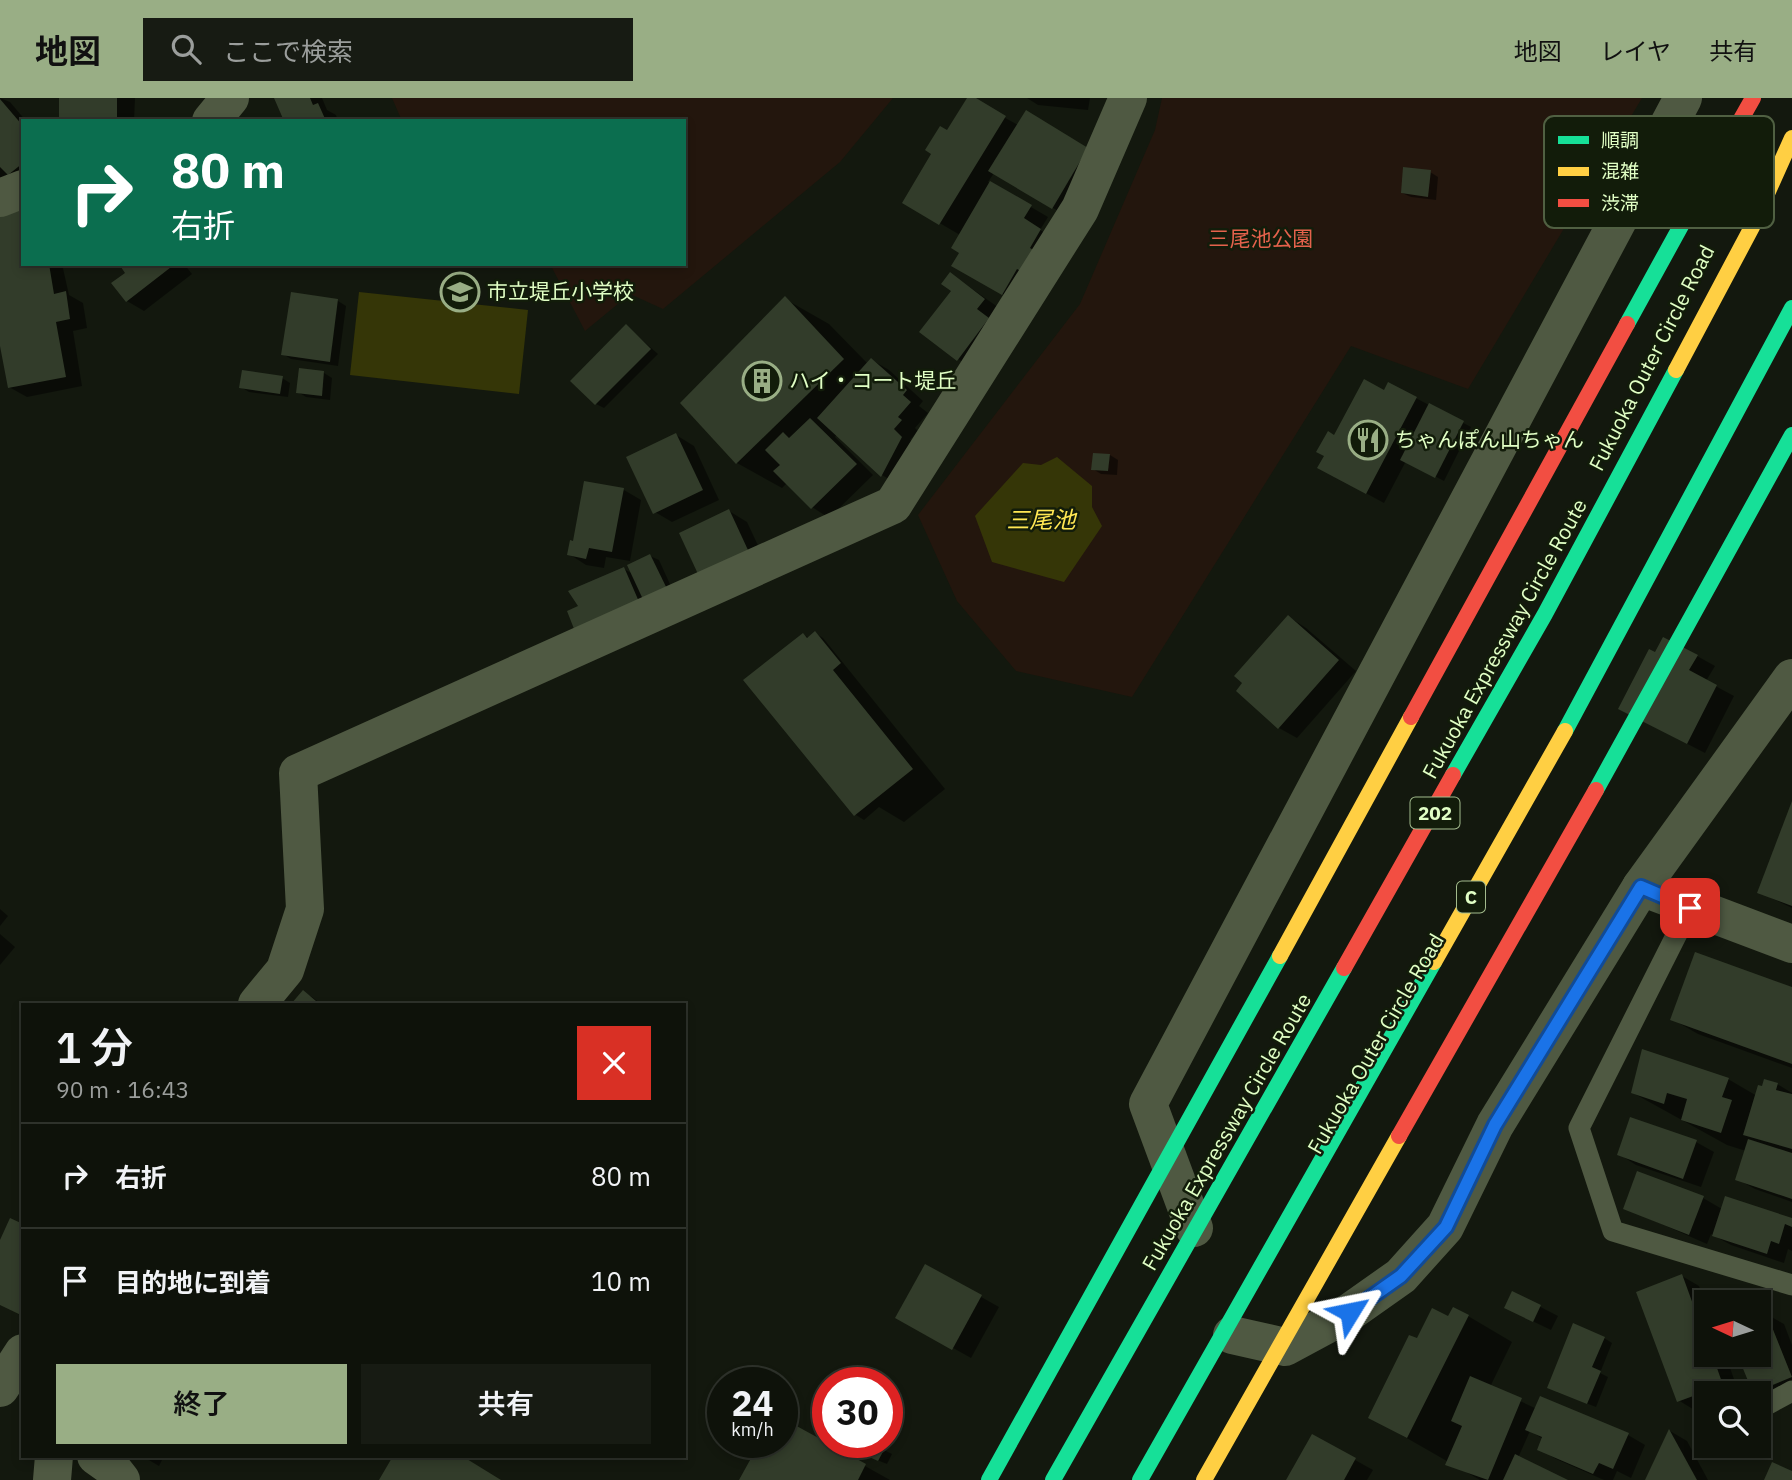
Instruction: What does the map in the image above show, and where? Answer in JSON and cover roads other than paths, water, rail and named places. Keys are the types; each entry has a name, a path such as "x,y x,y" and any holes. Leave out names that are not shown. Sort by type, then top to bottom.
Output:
{"highway":[{"path":"1743,116 1753,98"},
{"name":"Fukuoka Outer Circle Road","path":"1774,162 1792,127"},
{"name":"Fukuoka Expressway Circle Route","path":"1774,178 1792,138"},
{"path":"989,1480 1445,660 1680,228"},
{"name":"Fukuoka Outer Circle Road","path":"1045,1480 1496,707 1740,228"},
{"name":"Fukuoka Expressway Circle Route","path":"1053,1480 1545,614 1751,228"},
{"name":"C","path":"1140,1480 1611,649 1792,308"},
{"name":"Fukuoka Outer Circle Road","path":"1153,1480 1232,1335 1542,800 1664,565 1792,332"},
{"path":"1204,1480 1633,725 1792,435"}],"street":[{"path":"213,119 230,98"},
{"path":"258,1003 285,970 305,909 298,773 893,505 1080,209 1128,98"},
{"path":"1673,116 1683,98"},
{"path":"0,198 21,190"},
{"path":"1194,1228 1148,1104 1614,228"},
{"path":"1232,1335 1285,1346 1350,1312 1401,1276 1446,1227 1495,1125 1641,887 1792,678"},
{"path":"1641,887 1690,908 1792,944"},
{"path":"21,1356 0,1389 21,1403"},
{"path":"52,1480 54,1458"},
{"path":"99,1458 110,1466 121,1480"}],"lane":[{"path":"1690,908 1579,1128 1614,1231 1792,1285"},
{"path":"1771,1402 1792,1391"}],"water":[{"path":"359,292 528,310 519,394 350,375"},
{"name":"三尾池","path":"1057,457 1092,486 1092,507 1102,526 1064,582 992,562 975,516 1023,463 1041,465"}],"place":[{"name":"市立堤丘小学校","path":"460,292"},
{"name":"ハイ・コート堤丘","path":"762,381"},
{"name":"ちゃんぽん山ちゃん","path":"1368,440"}],"park label":[{"name":"三尾池公園","path":"1261,239"}]}
